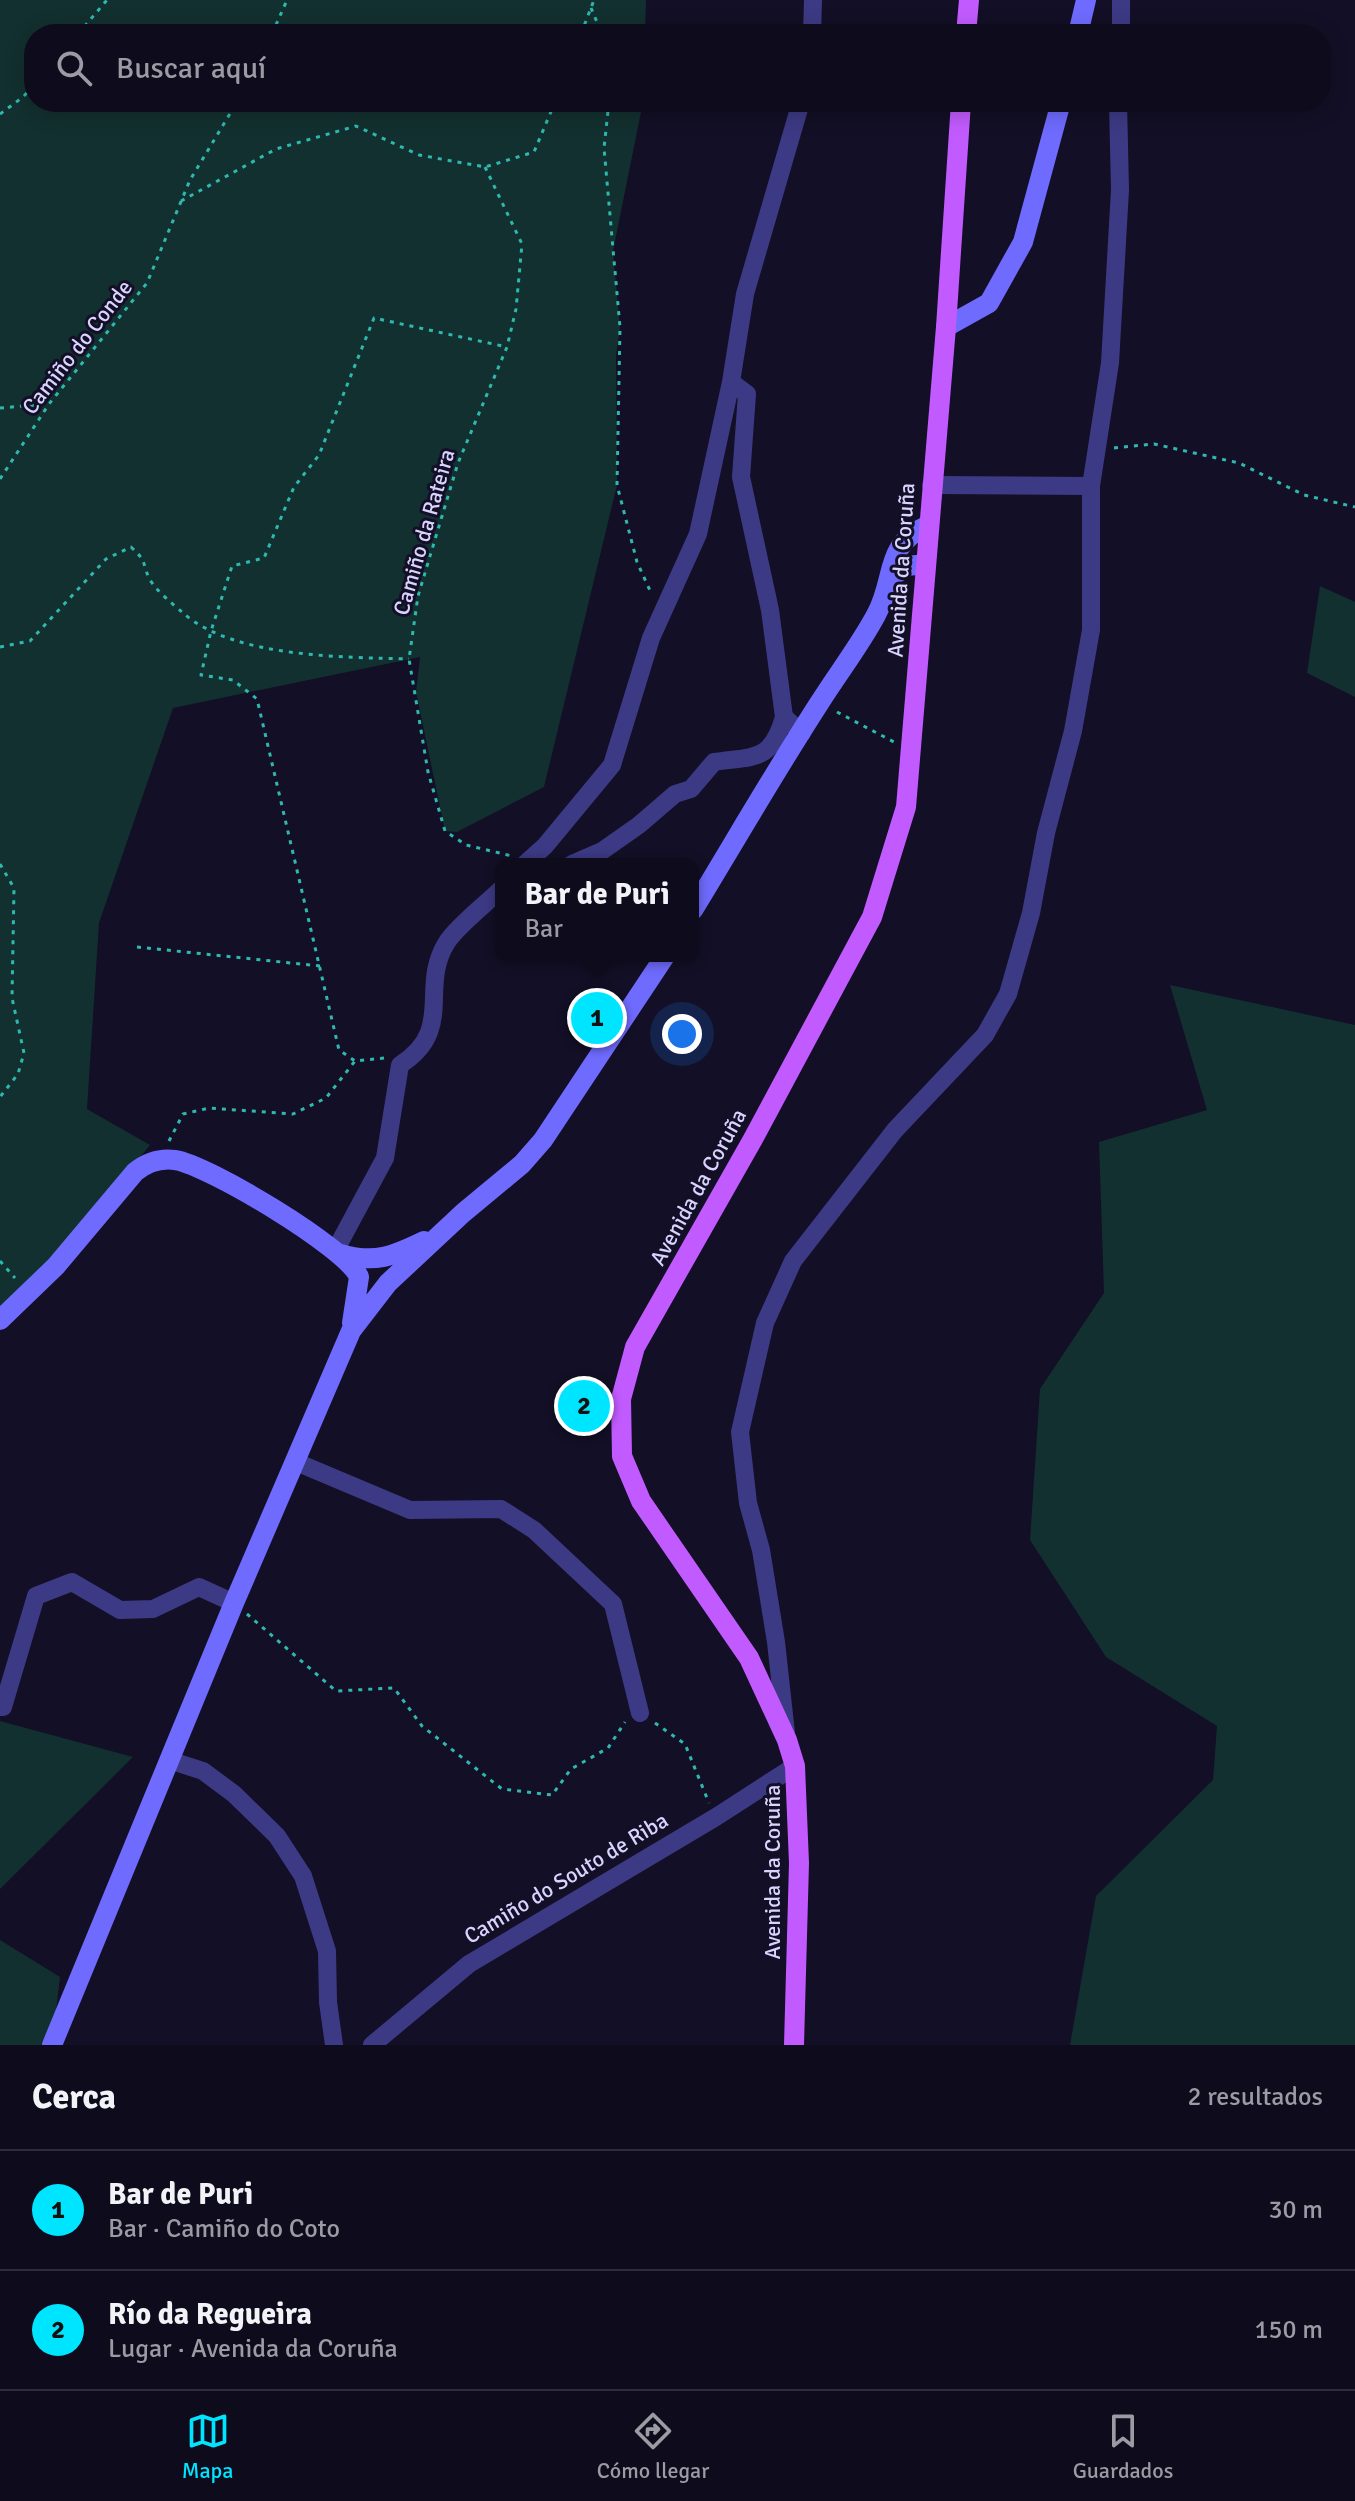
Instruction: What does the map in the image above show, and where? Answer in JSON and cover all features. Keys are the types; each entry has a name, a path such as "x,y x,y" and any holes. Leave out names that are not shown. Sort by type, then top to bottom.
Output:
{"main road":[{"path":"967,24 969,0"},
{"name":"Avenida da Coruña","path":"794,2045 799,1863 795,1766 787,1740 749,1658 641,1501 622,1456 621,1399 635,1347 753,1139 872,917 906,807 920,528 931,485 946,327 960,112"}],"street":[{"path":"812,24 813,0"},
{"path":"1080,24 1086,0"},
{"path":"1121,0 1121,24"},
{"path":"532,858 612,765 651,638 698,534 731,382 745,294 798,112"},
{"path":"946,327 989,303 1023,242 1058,112"},
{"path":"787,1740 776,1642 761,1550 748,1503 740,1432 765,1323 793,1261 895,1130 985,1035 1008,994 1031,913 1046,833 1073,731 1091,630 1091,486 1110,363 1120,190 1118,112"},
{"path":"586,858 602,851 639,825 675,794 691,789 714,762 761,755 777,739 784,717 770,610 741,477 747,394 731,382"},
{"path":"931,485 1091,486"},
{"path":"699,900 820,702 861,643 880,608 895,556 903,540 920,528"},
{"path":"889,579 901,569 920,564"},
{"path":"784,717 802,733"},
{"path":"338,1252 385,1158 400,1065 418,1054 433,1027 435,975 447,942 495,895"},
{"path":"476,914 487,917 495,913"},
{"path":"52,2045 234,1603 351,1331 375,1298 399,1273 522,1164 543,1140 661,962"},
{"path":"0,1320 56,1266 135,1172 145,1164 175,1160 241,1189 338,1252 375,1298"},
{"path":"351,1331 359,1277 364,1266 442,1233"},
{"path":"338,1252 385,1261 399,1273"},
{"path":"296,1462 410,1510 501,1509 534,1530 613,1604 640,1713"},
{"path":"0,1707 3,1707 36,1596 72,1582 120,1610 153,1609 199,1587 234,1603"},
{"path":"169,1760 203,1771 234,1794 277,1836 303,1876 327,1951 328,2002 334,2045"},
{"name":"Camiño do Souto de Riba","path":"372,2045 469,1964 716,1817 795,1766"}],"path":[{"path":"87,24 107,0"},
{"path":"276,24 287,0"},
{"path":"585,24 594,0"},
{"path":"591,8 598,24"},
{"path":"0,114 24,96"},
{"name":"Camiño do Conde","path":"0,479 49,404 147,283 190,180 231,112"},
{"path":"181,201 276,149 356,126 419,155 485,167 534,152 551,112"},
{"path":"608,112 604,148 620,327 617,485 637,562 661,615"},
{"name":"Camiño da Rateira","path":"485,167 522,244 516,309 507,347 458,463 418,596 409,659 428,772 445,831 466,845 515,858"},
{"path":"386,1058 355,1061 339,1050 257,699 233,680 201,675 211,631 232,566 264,558 294,487 319,455 374,318 507,347"},
{"path":"0,408 49,404"},
{"path":"1096,451 1154,444 1174,448 1239,463 1304,495 1355,507"},
{"path":"0,647 30,641 106,559 131,547 145,561 150,579 185,615 211,631 304,656 409,659"},
{"path":"820,702 911,751"},
{"path":"0,864 14,888 12,998 24,1053 18,1074 0,1097"},
{"path":"137,947 320,966"},
{"path":"159,1161 183,1114 209,1108 293,1114 326,1098 355,1061"},
{"path":"0,1261 28,1293"},
{"path":"234,1603 336,1691 394,1688 422,1726 502,1789 552,1795 571,1769 608,1748 621,1724 640,1713 685,1744 716,1817"}],"green space":[{"path":"0,0 646,0 645,24 24,24 24,112 641,112 613,251 620,327 616,356 617,485 544,787 457,832 445,831 416,692 420,657 173,708 99,923 87,1109 150,1145 28,1293 0,1312"},
{"path":"1320,586 1355,602 1355,697 1307,673"},
{"path":"1170,985 1355,1025 1355,2045 1070,2045 1096,1896 1213,1780 1217,1726 1106,1657 1030,1540 1040,1389 1104,1293 1099,1142 1207,1110"},
{"path":"0,1721 133,1757 0,1889"},
{"path":"0,1940 60,1977 52,2045 0,2045"}],"building":[{"path":"586,1395 596,1408 582,1418 572,1405"}],"place":[{"name":"Bar de Puri","path":"597,1018"},
{"name":"Río da Regueira","path":"584,1406"}]}
